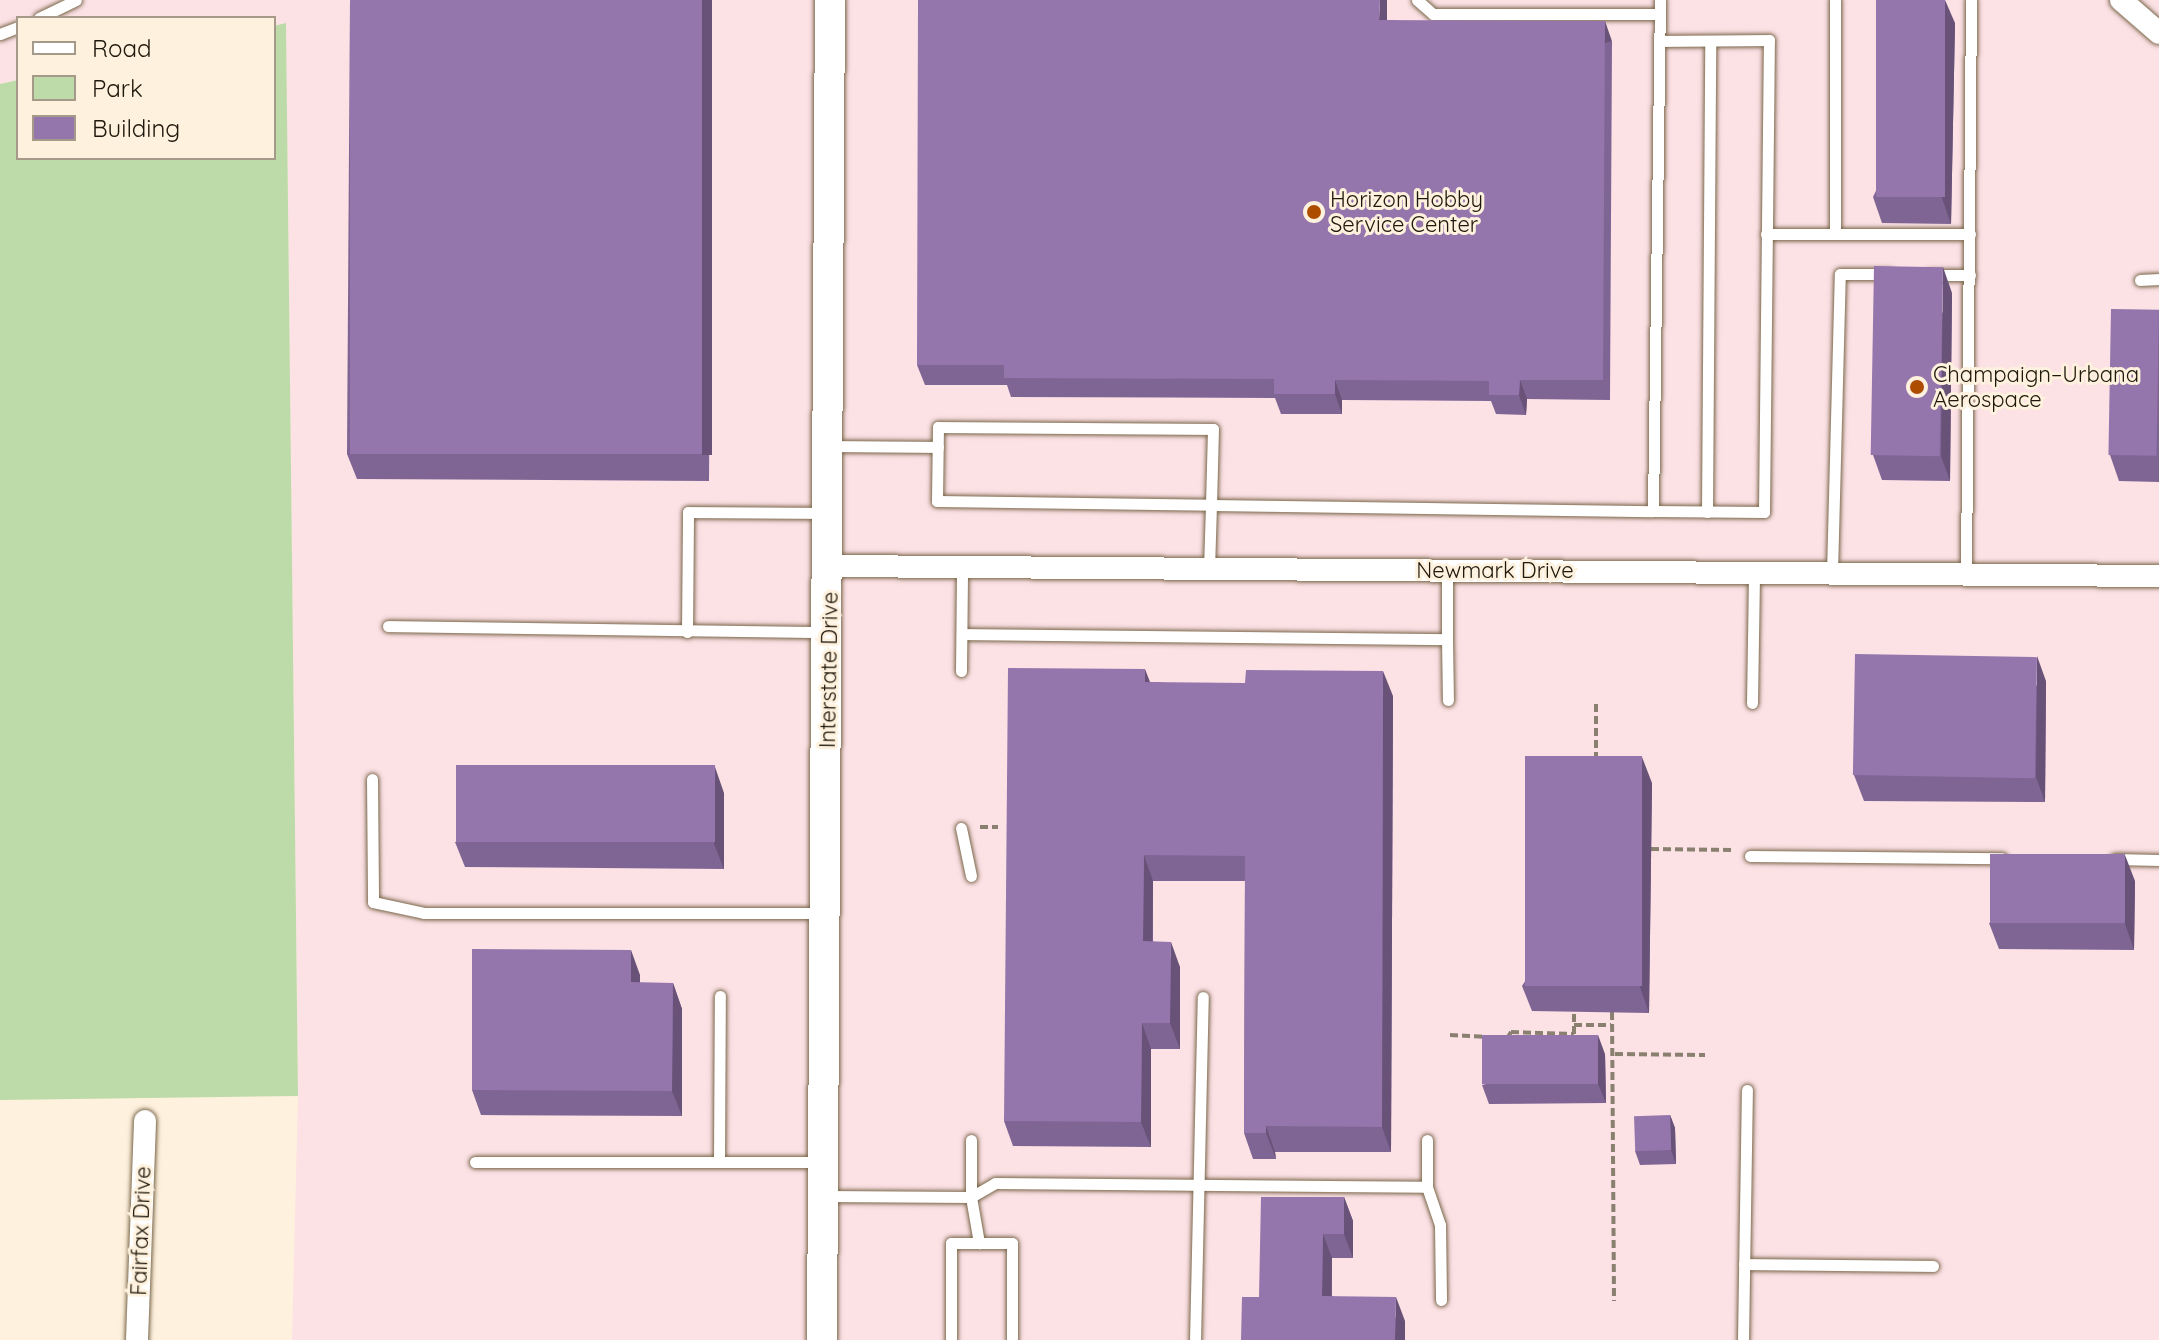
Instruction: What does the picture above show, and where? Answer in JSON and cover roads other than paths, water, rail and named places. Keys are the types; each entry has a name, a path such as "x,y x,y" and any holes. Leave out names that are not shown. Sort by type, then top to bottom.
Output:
{"main road":[{"name":"Interstate Drive","path":"822,1340 831,446 830,0"}],"street":[{"path":"2121,0 2159,33"},
{"name":"Newmark Drive","path":"830,566 2159,576"},
{"name":"Fairfax Drive","path":"137,1340 145,1121"}],"lane":[{"path":"43,16 76,0"},
{"path":"1417,0 1433,14 1660,14"},
{"path":"1653,511 1660,0"},
{"path":"1835,0 1835,234"},
{"path":"1966,573 1971,0"},
{"path":"1209,569 1211,505 1213,429 938,427 937,501 1211,505 1653,511 1707,512 1764,512 1769,40 1660,41"},
{"path":"1707,512 1710,41"},
{"path":"1766,234 1970,234"},
{"path":"1832,573 1840,274 1897,274"},
{"path":"1912,274 1970,275"},
{"path":"2140,280 2159,279"},
{"path":"831,446 938,447"},
{"path":"687,632 688,512 830,513"},
{"path":"961,671 962,567"},
{"path":"1447,571 1448,700"},
{"path":"1752,703 1754,573"},
{"path":"388,626 829,632"},
{"path":"962,634 1447,639"},
{"path":"372,779 373,902 424,913 827,913"},
{"path":"961,828 971,876"},
{"path":"1750,856 2018,858"},
{"path":"2096,859 2159,860"},
{"path":"719,1162 720,996"},
{"path":"1195,1340 1203,997"},
{"path":"1743,1340 1747,1090"},
{"path":"971,1140 971,1197 979,1243"},
{"path":"1427,1140 1427,1187 1440,1225 1441,1300"},
{"path":"475,1162 824,1162"},
{"path":"823,1196 971,1197 995,1183 1427,1187"},
{"path":"951,1340 951,1243 1012,1243 1012,1340"},
{"path":"1744,1264 1933,1266"}],"place":[{"name":"Horizon Hobby Service Center","path":"1314,212"},
{"name":"Champaign–Urbana Aerospace","path":"1917,387"}]}
